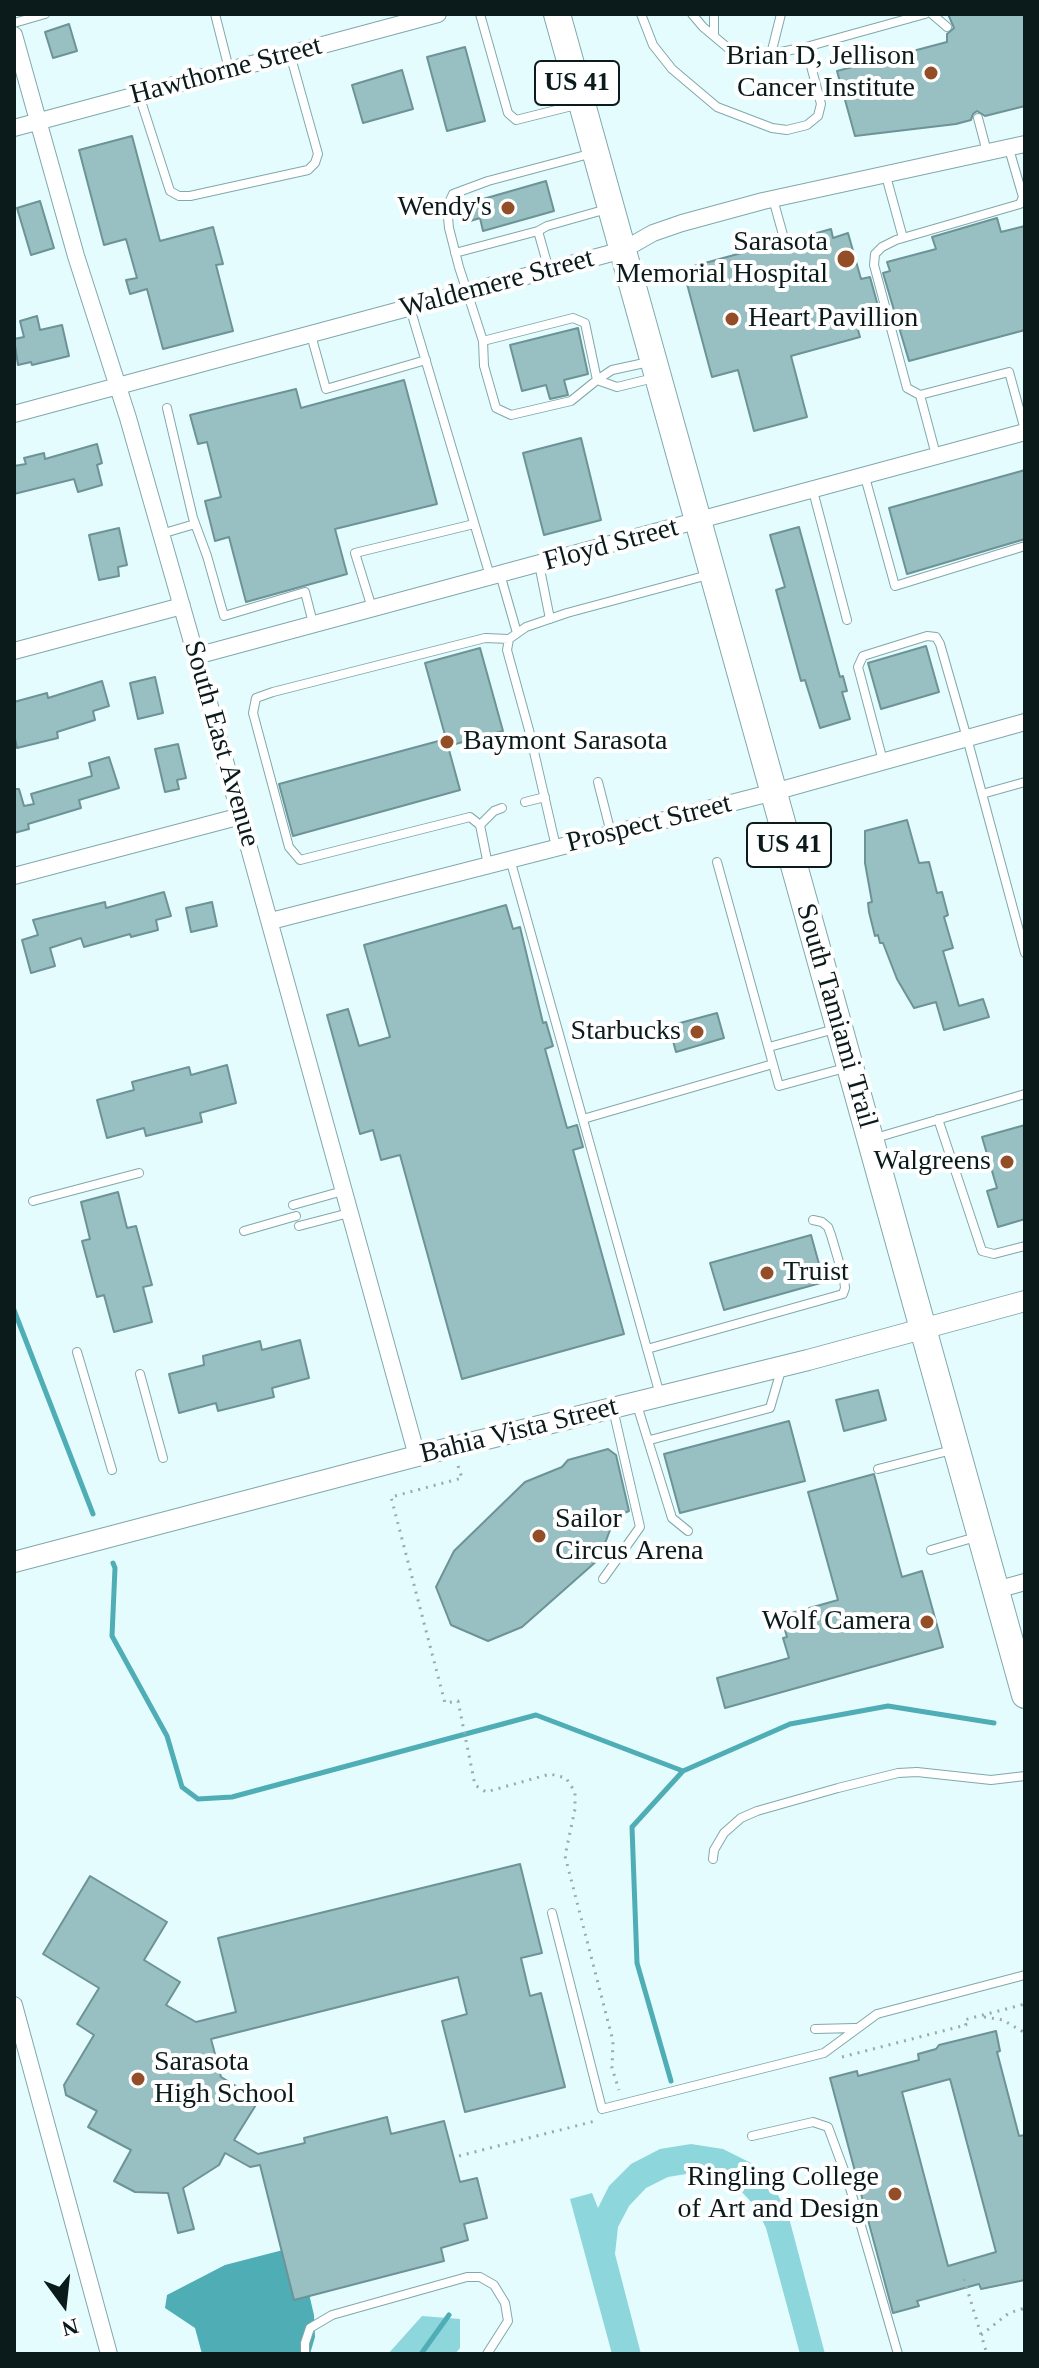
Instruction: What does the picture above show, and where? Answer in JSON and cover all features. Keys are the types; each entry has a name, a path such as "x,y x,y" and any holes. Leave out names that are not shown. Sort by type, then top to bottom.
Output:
{"main road":[{"name":"South Tamiami Trail","path":"557,14 1022,1683"}],"street":[{"name":"Hawthorne Street","path":"14,128 290,54 404,18 438,14"},
{"name":"South East Avenue","path":"14,35 76,256 182,606 417,1456"},
{"name":"Waldemere Street","path":"14,414 623,250 653,233 682,223 773,199 1017,147"},
{"name":"Floyd Street","path":"196,656 865,477 1025,431"},
{"path":"14,651 182,606"},
{"name":"Prospect Street","path":"271,921 774,792 1025,722"},
{"path":"14,876 241,816"},
{"name":"Bahia Vista Street","path":"14,1562 417,1456 923,1330 1025,1301"},
{"path":"996,1590 1025,1582"},
{"path":"14,2005 109,2354"}],"lane":[{"path":"14,23 45,14"},
{"path":"215,14 229,70"},
{"path":"480,14 508,113 516,120 582,104"},
{"path":"641,14 653,45 672,69 695,90 717,107 772,128 787,130 807,125 818,116 821,104 806,47"},
{"path":"692,14 728,48 771,54 925,14"},
{"path":"714,14 714,34"},
{"path":"771,54 781,14"},
{"path":"932,14 947,27"},
{"path":"139,95 170,191 179,196 308,170 318,154 290,54"},
{"path":"978,118 988,154"},
{"path":"1017,147 1023,197 1020,204 903,238 882,247 875,254 874,265 907,388 920,395 1009,372 1025,431"},
{"path":"596,153 488,181 453,194 447,207 455,253 483,341 484,366 496,408 511,415 571,401 612,370 656,369"},
{"path":"886,176 903,238"},
{"path":"773,199 785,242"},
{"path":"455,253 611,207"},
{"path":"538,231 549,271"},
{"path":"410,308 474,524 495,576 513,636 507,650 556,847"},
{"path":"483,341 573,318 585,323 597,380"},
{"path":"311,335 326,389 426,360"},
{"path":"597,380 617,387 656,369"},
{"path":"920,395 937,457"},
{"path":"167,408 195,524 224,616 305,592 313,623"},
{"path":"865,477 895,586 1025,546"},
{"path":"813,491 847,620"},
{"path":"161,534 195,524"},
{"path":"372,608 355,553 474,524"},
{"path":"539,564 550,619"},
{"path":"488,865 480,825 470,817 300,860 289,847 253,713 256,698 485,638 513,636 526,627 550,619 713,574"},
{"path":"883,761 858,667 863,656 927,636 936,637 967,738 1025,953"},
{"path":"598,782 611,833"},
{"path":"982,794 1025,782"},
{"path":"525,802 545,797"},
{"path":"480,825 494,811 502,808"},
{"path":"510,859 660,1396"},
{"path":"717,862 779,1086 850,1066"},
{"path":"769,1047 839,1028"},
{"path":"583,1119 773,1064"},
{"path":"870,1139 1025,1094"},
{"path":"938,1119 982,1251 994,1254 1025,1246"},
{"path":"33,1201 139,1173"},
{"path":"293,1205 343,1191"},
{"path":"299,1226 349,1213"},
{"path":"244,1231 296,1216"},
{"path":"647,1349 843,1294 844,1279 828,1227 813,1220"},
{"path":"77,1352 112,1470"},
{"path":"650,1440 770,1408 782,1366"},
{"path":"140,1374 163,1458"},
{"path":"636,1402 672,1518 688,1531"},
{"path":"603,1579 640,1527 613,1408"},
{"path":"878,1469 957,1448"},
{"path":"931,1550 981,1536"},
{"path":"713,1859 714,1850 724,1833 741,1818 838,1788 898,1773 991,1780 1025,1776"},
{"path":"552,1913 602,2109 824,2053 877,2014 1025,1975"},
{"path":"815,2029 857,2028"},
{"path":"752,2136 813,2122 828,2127 848,2181 898,2354"},
{"path":"305,2354 310,2328 332,2315 467,2277 480,2277 494,2285 505,2303 508,2321 487,2354"}],"path":[{"path":"453,1447 462,1478 391,1497 445,1703 458,1701 475,1785 486,1792 550,1774 566,1778 575,1792 575,1809 565,1856 613,2041 612,2068 623,2103"},
{"path":"980,2016 1003,2020 1025,2033"},
{"path":"964,2279 987,2354"},
{"path":"980,2336 1009,2313 1025,2308"}],"shaded area":[{"path":"691,2144 723,2149 751,2163 773,2186 788,2214 825,2354 800,2354 766,2228 755,2206 738,2188 717,2177 692,2173 668,2177 646,2188 629,2206 618,2227 615,2254 641,2354 612,2354 570,2199 592,2193 598,2208 609,2186 631,2164 660,2149"},
{"path":"283,2250 312,2288 310,2298 315,2337 310,2354 202,2354 195,2328 165,2308 167,2295 225,2265"},
{"path":"422,2316 460,2319 460,2348 455,2354 388,2354"}],"building":[{"name":"Brian D, Jellison Cancer Institute","path":"948,14 1025,14 1025,106 985,116 977,111 971,120 956,124 855,136 837,71 947,42 947,34 954,28"},
{"path":"69,24 77,51 53,58 45,32"},
{"path":"465,47 485,121 447,131 427,57"},
{"path":"402,70 413,109 363,123 352,85"},
{"path":"132,136 160,241 213,227 223,264 216,265 233,331 163,349 147,289 130,294 126,280 137,278 126,239 104,245 79,150"},
{"name":"Wendy's","path":"546,181 554,211 483,231 480,218 467,222 462,205"},
{"path":"40,201 54,248 31,255 17,208"},
{"path":"997,218 1001,232 1025,226 1025,330 909,361 883,273 890,271 887,262 936,249 932,237"},
{"path":"831,229 833,238 848,233 861,279 870,277 881,317 856,323 860,337 791,356 807,417 754,431 738,370 712,377 683,269 778,243 786,249 792,240"},
{"path":"37,316 40,330 62,325 69,356 32,365 31,362 18,365 14,339 24,337 20,321"},
{"path":"578,328 588,374 564,380 568,395 550,399 546,385 522,391 510,345"},
{"path":"404,380 437,504 335,529 347,574 246,602 229,537 215,541 205,501 221,497 207,442 198,444 190,415 296,389 301,408"},
{"path":"581,438 601,520 544,535 523,453"},
{"path":"97,444 102,463 97,465 102,485 78,492 74,479 14,494 14,466 26,464 24,458 44,453 45,459"},
{"path":"1025,470 1025,539 907,574 889,508"},
{"path":"799,527 840,677 843,676 847,691 842,692 850,719 820,728 805,680 801,681 776,590 785,587 770,535"},
{"path":"119,528 127,565 118,567 119,576 99,580 89,535"},
{"path":"926,646 939,692 881,709 868,663"},
{"path":"480,648 503,731 448,746 425,663"},
{"path":"155,677 163,713 138,719 130,683"},
{"path":"102,681 109,706 93,711 95,720 57,732 58,738 17,748 14,702 47,693 48,698"},
{"name":"Baymont Sarasota","path":"446,739 460,790 293,836 279,784"},
{"path":"178,744 186,778 177,780 179,789 165,792 155,749"},
{"path":"109,757 119,788 79,800 81,808 28,824 29,829 14,833 14,789 19,789 24,806 34,804 31,794 92,776 89,763"},
{"path":"907,820 919,863 929,862 937,893 942,892 948,915 944,917 953,948 943,951 959,1006 983,999 989,1017 944,1030 936,1002 914,1008 897,979 883,943 880,943 878,935 875,936 868,903 872,902 865,863 865,831"},
{"path":"164,892 171,916 156,920 158,930 84,947 81,938 50,948 55,966 31,973 22,940 38,935 33,920 105,902 106,908"},
{"path":"212,902 217,926 191,932 186,908"},
{"path":"506,905 513,929 520,927 543,1023 546,1022 553,1046 545,1049 567,1128 577,1125 583,1147 573,1150 624,1334 462,1379 400,1155 381,1160 373,1130 360,1134 327,1015 348,1009 359,1046 390,1037 364,945"},
{"name":"Starbucks","path":"717,1013 724,1038 676,1052 669,1026"},
{"path":"227,1065 236,1103 200,1113 202,1122 146,1136 144,1128 107,1138 97,1100 134,1090 132,1082 189,1067 191,1075"},
{"name":"Walgreens","path":"1025,1125 1025,1219 998,1227 987,1191 997,1188 982,1137"},
{"path":"118,1192 127,1228 136,1226 152,1285 143,1287 152,1322 114,1332 104,1295 97,1297 82,1241 90,1239 81,1202"},
{"name":"Truist","path":"811,1235 824,1282 724,1310 710,1263"},
{"path":"300,1340 309,1378 272,1388 274,1397 218,1411 216,1403 179,1413 169,1374 204,1365 203,1356 260,1341 262,1350"},
{"path":"878,1390 886,1420 844,1431 836,1400"},
{"path":"789,1421 805,1481 680,1513 664,1454"},
{"name":"Sailor Circus Arena","path":"608,1449 616,1455 629,1511 615,1517 599,1559 522,1627 488,1641 451,1625 436,1587 454,1551 525,1482 562,1467 568,1460"},
{"path":"874,1474 902,1577 922,1571 943,1647 725,1708 717,1678 789,1658 781,1616 838,1600 808,1492"},
{"name":"Sarasota High School","path":"520,1864 542,1953 521,1958 530,1996 541,1993 565,2087 465,2112 442,2021 467,2014 458,1977 211,2039 221,2077 259,2100 234,2140 258,2154 305,2143 304,2138 387,2117 391,2134 444,2121 460,2182 477,2178 487,2218 464,2224 468,2240 441,2248 444,2261 294,2300 260,2165 250,2167 225,2153 219,2165 183,2188 194,2229 178,2233 168,2193 135,2192 114,2181 131,2150 88,2127 97,2111 66,2095 64,2085 94,2035 77,2024 99,1988 43,1954 90,1876 167,1922 144,1960 180,1982 166,2005 196,2022 236,2012 218,1938"},
{"name":"Ringling College of Art and Design","path":"996,2031 1000,2051 997,2052 1019,2136 1025,2135 1025,2280 981,2289 979,2284 917,2301 919,2306 893,2313 830,2078 857,2071 858,2076 919,2060 918,2054 936,2049 939,2045","holes":["950,2079 996,2252 948,2266 902,2092"]}],"waterway":[{"path":"14,1310 93,1514"},
{"path":"113,1563 112,1636 167,1736 182,1787 198,1799 232,1797 536,1715 683,1771"},
{"path":"671,2081 637,1963 632,1827 683,1771 790,1724 888,1706 994,1723"},
{"path":"421,2354 449,2315"}],"place":[{"name":"Brian D, Jellison Cancer Institute","path":"931,73"},
{"name":"Wendy's","path":"508,208"},
{"name":"Sarasota Memorial Hospital","path":"846,259"},
{"name":"Heart Pavillion","path":"732,319"},
{"name":"Baymont Sarasota","path":"447,742"},
{"name":"Starbucks","path":"697,1032"},
{"name":"Walgreens","path":"1007,1162"},
{"name":"Truist","path":"767,1273"},
{"name":"Sailor Circus Arena","path":"539,1536"},
{"name":"Wolf Camera","path":"927,1622"},
{"name":"Sarasota High School","path":"138,2079"},
{"name":"Ringling College of Art and Design","path":"895,2194"}]}
